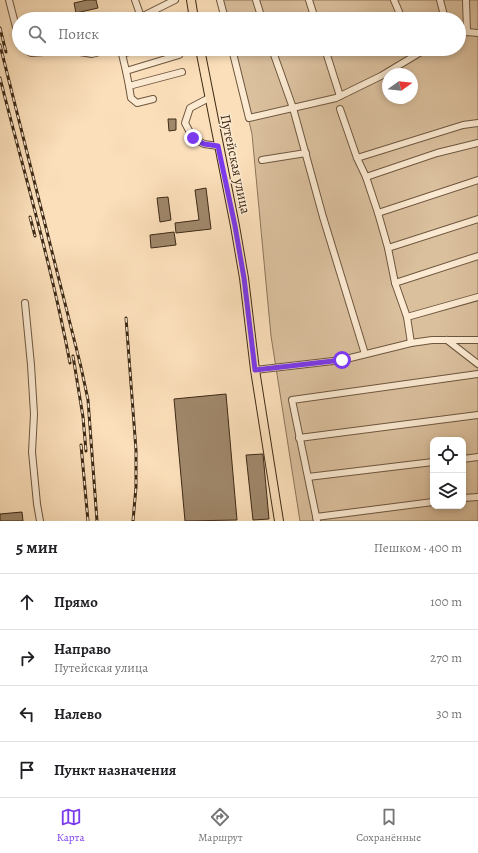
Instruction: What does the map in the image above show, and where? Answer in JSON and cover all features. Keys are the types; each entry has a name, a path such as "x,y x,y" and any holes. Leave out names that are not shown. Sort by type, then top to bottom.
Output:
{"main road":[{"path":"191,0 193,12"},
{"name":"Путейская улица","path":"201,56 238,241 255,370 279,521"}],"lane":[{"path":"9,0 12,12"},
{"path":"135,0 139,12"},
{"path":"151,12 175,0"},
{"path":"220,0 223,12"},
{"path":"256,0 260,12"},
{"path":"309,0 313,12"},
{"path":"394,0 399,12"},
{"path":"440,0 443,12"},
{"path":"466,0 467,32 478,33"},
{"path":"122,56 132,98 137,103 153,99"},
{"path":"126,71 176,56"},
{"path":"234,56 249,118 340,96 381,76 409,56"},
{"path":"274,56 293,108 323,217 365,354"},
{"path":"327,56 340,96"},
{"path":"129,86 182,72"},
{"path":"209,98 190,108 185,123 193,138 204,144 218,146"},
{"path":"340,109 378,212 388,248 395,283 407,317 411,342"},
{"path":"357,158 463,125 478,123"},
{"path":"366,177 437,153 478,143"},
{"path":"262,160 306,153"},
{"path":"378,212 478,180"},
{"path":"388,248 478,219"},
{"path":"395,283 478,256"},
{"path":"407,317 478,297"},
{"path":"25,303 34,414 32,452 40,521"},
{"path":"255,370 342,360 411,342 432,340 478,340"},
{"path":"447,340 478,364"},
{"path":"430,502 316,519 292,400 478,374"},
{"path":"299,438 478,415"},
{"path":"466,458 478,457"},
{"path":"308,477 430,462"},
{"path":"466,498 478,497"}],"shaded area":[{"path":"220,0 478,0 478,521 300,521 271,336 252,134 234,56 466,56 466,12 223,12"}],"building":[{"path":"87,0 96,0 98,8 76,12 74,3"},
{"path":"168,119 176,119 176,130 169,131"},
{"path":"206,188 211,229 176,233 175,223 199,220 195,190"},
{"path":"168,197 171,220 160,222 157,198"},
{"path":"174,232 176,245 151,248 150,235"},
{"path":"226,394 237,520 185,521 174,399"},
{"path":"263,454 269,519 253,520 246,455"},
{"path":"22,512 23,521 0,521 0,514"}],"railway":[{"path":"0,28 6,52"},
{"path":"0,45 88,400 97,521"},
{"path":"0,78 55,291 70,363"},
{"path":"30,217 35,236"},
{"path":"126,318 136,450 136,487 133,521"},
{"path":"73,356 83,417 86,451"},
{"path":"81,445 88,521"}],"route":[{"path":"193,138 204,144 218,146 235,226 244,278 255,370 342,360"}]}
